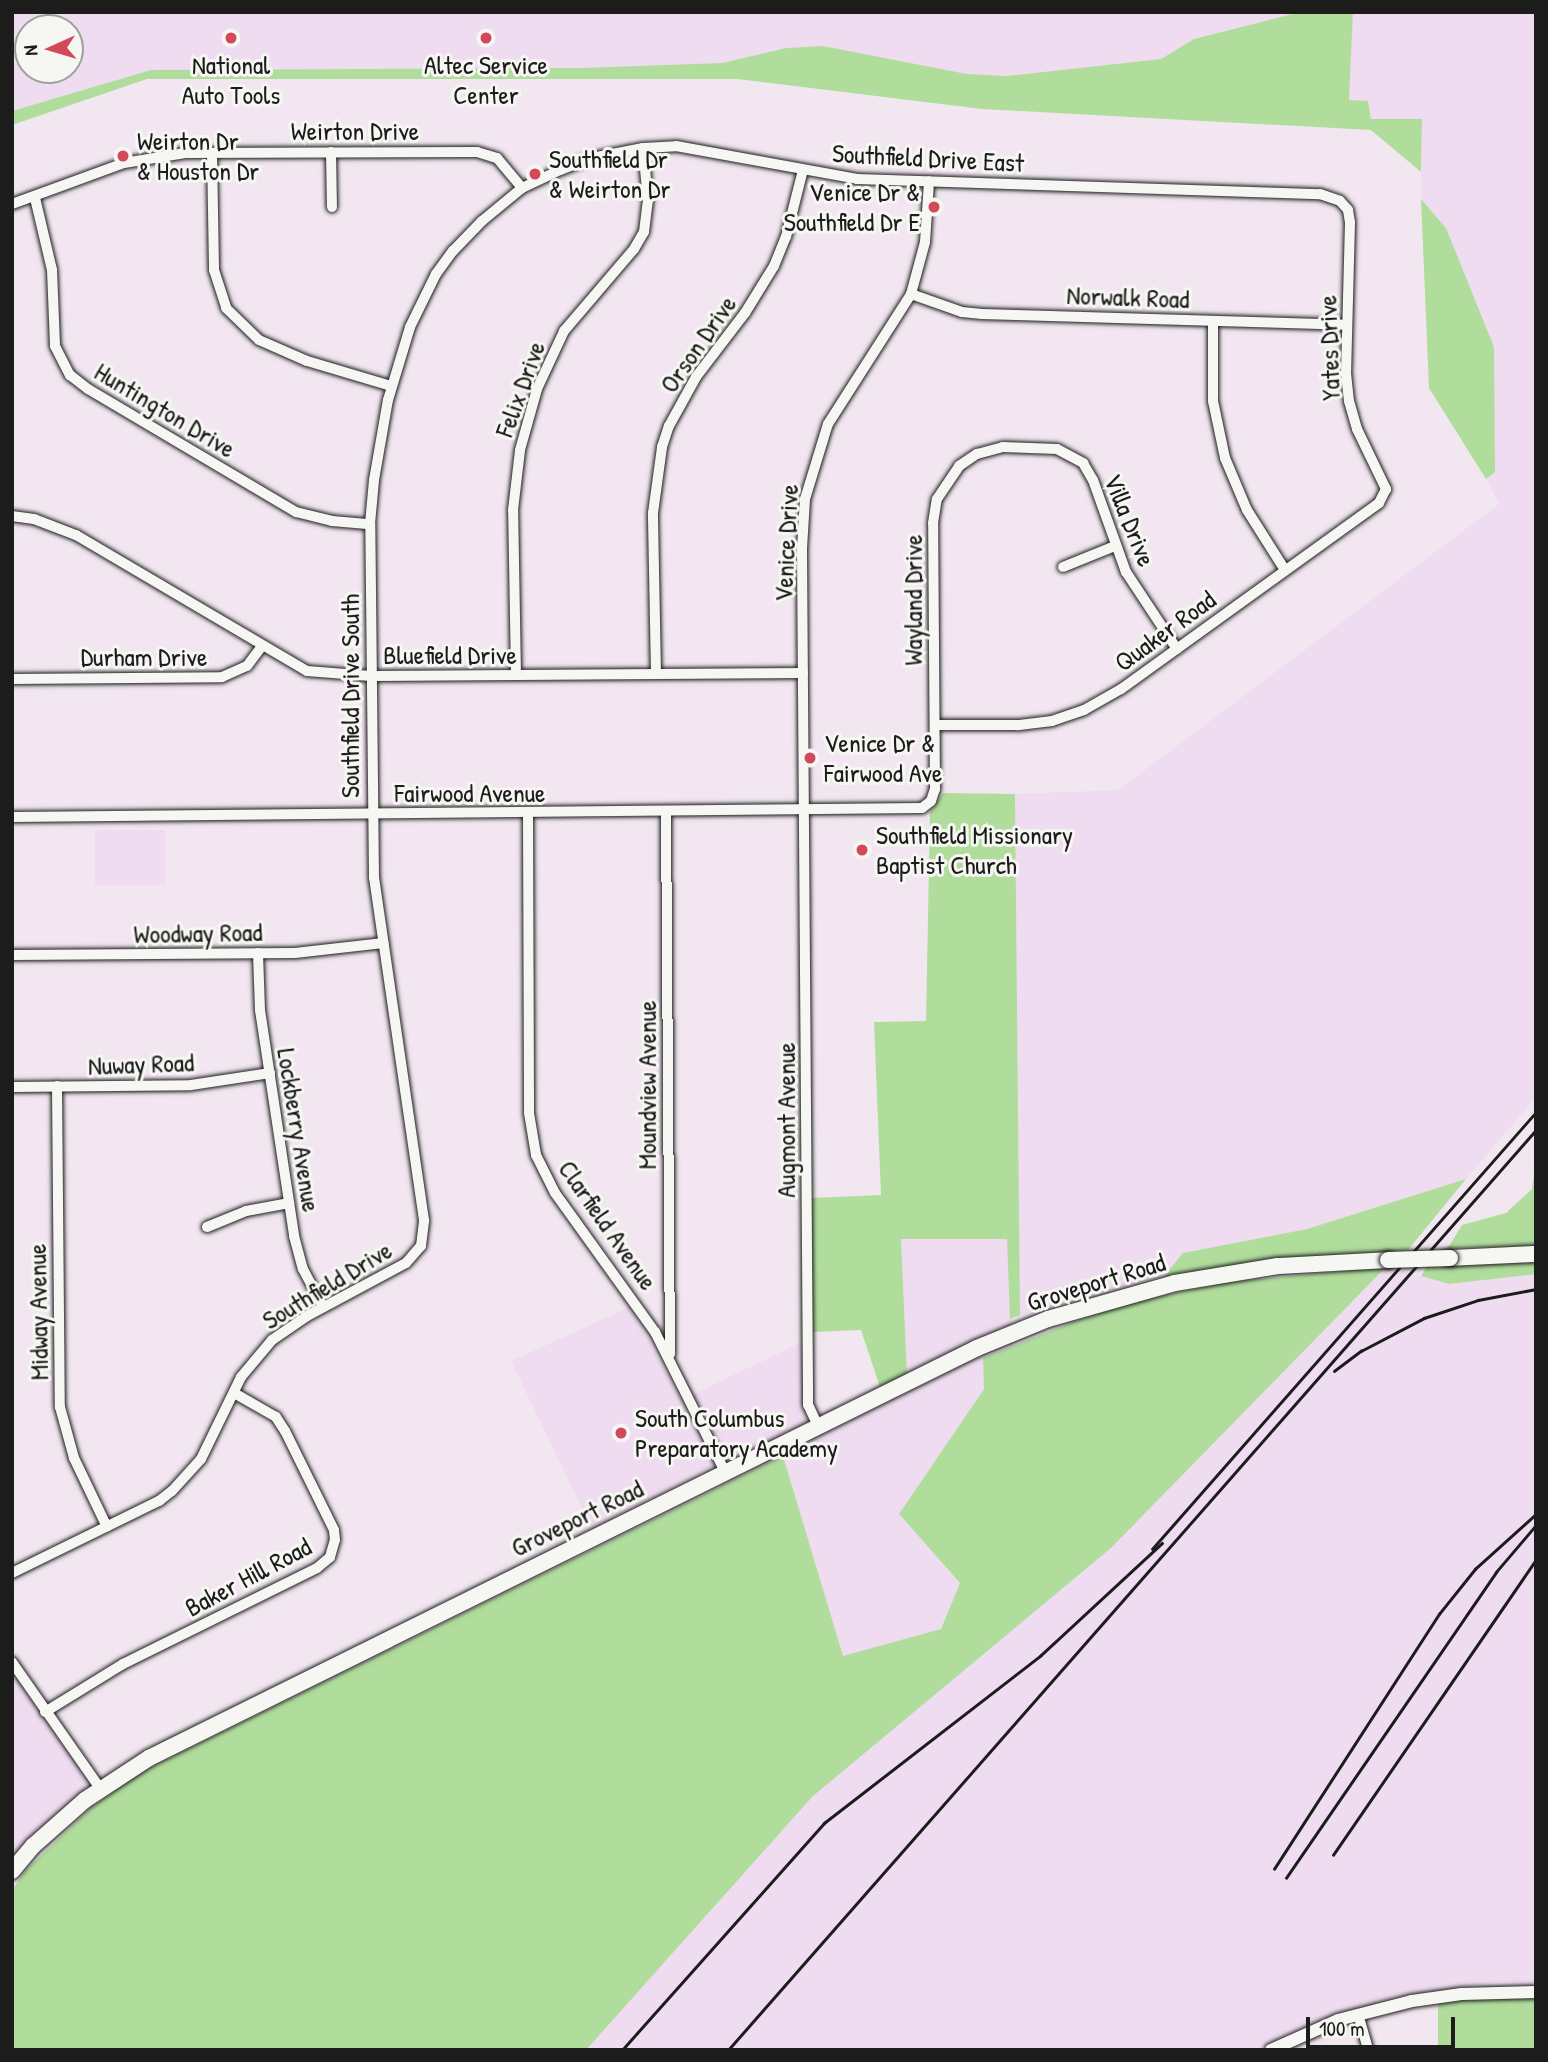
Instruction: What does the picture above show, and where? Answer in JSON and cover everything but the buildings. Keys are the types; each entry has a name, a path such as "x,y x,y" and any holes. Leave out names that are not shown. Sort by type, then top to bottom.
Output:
{"main road":[{"name":"Groveport Road","path":"12,1871 50,1830 100,1788 182,1740 977,1348 1048,1319 1109,1300 1241,1271 1295,1264 1536,1254"}],"street":[{"name":"Southfield Drive East","path":"522,188 592,158 643,148 702,148 857,179 1320,194 1340,201"},
{"name":"Felix Drive","path":"516,675 513,510 520,450 537,389 565,331 634,249 644,232 648,200 643,148"},
{"path":"331,152 332,207"},
{"name":"Weirton Drive","path":"12,204 35,198 131,161 152,156 212,153 477,152 497,158 522,188"},
{"path":"212,153 214,270 226,307 259,340 306,361 391,386"},
{"name":"Orson Drive","path":"656,674 653,513 662,447 669,426 696,377 745,313 774,266 786,237 803,170"},
{"name":"Venice Drive","path":"804,810 802,550 805,499 828,424 911,294 925,242 929,181"},
{"name":"Southfield Drive South","path":"421,1246 425,1220 374,878 370,524 374,480 391,386 411,327 436,274 474,228 522,188"},
{"name":"Huntington Drive","path":"35,198 52,270 55,346 71,375 99,396 296,512 332,521 370,524"},
{"name":"Yates Drive","path":"1340,201 1348,210 1350,222 1346,325 1349,401 1357,429 1386,489"},
{"name":"Norwalk Road","path":"911,294 962,312 982,314 1346,325"},
{"path":"1213,321 1213,401 1225,458 1247,510 1285,570"},
{"name":"Villa Drive","path":"1020,446 1057,449 1083,463 1093,480 1115,546 1141,597 1177,649"},
{"name":"Wayland Drive","path":"927,805 935,789 933,523 937,499 952,473 968,459 988,450 1020,446"},
{"name":"Quaker Road","path":"935,725 1017,725 1067,717 1121,690 1379,503 1386,489"},
{"name":"Bluefield Drive","path":"12,516 34,519 76,536 307,671 371,676 803,673"},
{"path":"1063,568 1115,546"},
{"name":"Durham Drive","path":"12,679 222,677 247,666 262,646"},
{"name":"Fairwood Avenue","path":"12,817 910,809 927,805"},
{"name":"Augmont Avenue","path":"804,810 808,1397 818,1426"},
{"name":"Moundview Avenue","path":"666,812 670,1358"},
{"name":"Clarfield Avenue","path":"528,814 529,1113 536,1155 555,1193 634,1298 670,1358 725,1472"},
{"name":"Woodway Road","path":"12,955 258,953 330,950 383,943"},
{"name":"Lockberry Avenue","path":"258,953 260,1010 289,1203 298,1252 323,1307"},
{"name":"Nuway Road","path":"12,1087 191,1085 270,1073"},
{"name":"Midway Avenue","path":"57,1086 60,1407 74,1458 107,1527"},
{"path":"207,1227 246,1212 289,1203"},
{"name":"Southfield Drive","path":"12,1573 159,1501 186,1478 201,1459 241,1377 272,1340 323,1307 406,1263 421,1246"},
{"name":"Baker Hill Road","path":"45,1712 123,1664 317,1569 330,1557 335,1540 334,1530 285,1431 275,1418 234,1393"},
{"path":"12,1661 100,1788"},
{"path":"1271,2050 1357,2014 1428,1998 1536,1992"},
{"path":"1357,2014 1368,2050"}],"shaded area":[{"path":"12,12 1300,12 1194,39 1161,59 1006,76 967,74 823,46 786,48 722,63 581,68 151,70 12,111"},
{"path":"1353,12 1536,12 1536,1097 1466,1179 1307,1229 1183,1253 1164,1276 1020,1315 1015,794 1118,790 1499,504 1486,479 1495,472 1446,228 1421,199 1422,119 1371,119 1349,100"},
{"path":"95,830 165,830 165,885 95,885"},
{"path":"1008,1238 1013,1346 983,1358 984,1389 899,1514 960,1583 941,1629 843,1657 783,1456 722,1486 712,1466 592,1529 511,1361 630,1307 681,1400 804,1341 806,1421 907,1375 901,1239"},
{"path":"1386,1267 1449,1284 1536,1274 1536,1982 1496,1982 1393,1997 1276,2039 1257,2050 586,2050 813,1796 1111,1548"},
{"path":"12,1669 91,1785 35,1835 12,1863"}],"green space":[{"path":"1300,12 1353,12 1349,100 1368,101 1371,119 1422,119 1421,172 1371,130 982,109 737,79 147,79 12,125 12,111 151,70 581,68 722,63 786,48 823,46 967,74 1006,76 1161,59 1194,39"},
{"path":"1421,199 1446,228 1494,347 1495,472 1486,479 1429,388"},
{"path":"943,793 1015,794 1020,1315 1010,1319 1007,1239 901,1239 907,1375 880,1387 861,1330 813,1332 811,1198 881,1195 874,1022 926,1021 930,812"},
{"path":"1536,1159 1536,1246 1448,1248 1462,1225 1506,1213 1532,1189"},
{"path":"1466,1179 1408,1250 1277,1259 1164,1276 1183,1253 1307,1229"},
{"path":"1536,1262 1536,1274 1449,1284 1421,1276 1427,1267"},
{"path":"1386,1267 1111,1548 813,1796 586,2050 12,2050 12,1890 27,1869 92,1807 144,1771 783,1456 843,1656 941,1629 960,1583 899,1514 984,1389 983,1358 1076,1321 1139,1301 1229,1282"},
{"path":"1438,1997 1536,1997 1536,2050 1438,2050"}],"railway":[{"path":"1152,1549 1536,1112"},
{"path":"728,2050 1536,1130"},
{"path":"1334,1371 1361,1351 1424,1318 1478,1300 1536,1289"},
{"path":"1274,1869 1439,1614 1475,1569 1536,1514"},
{"path":"1286,1878 1496,1572 1536,1525"},
{"path":"622,2050 824,1823 1040,1656 1162,1543"},
{"path":"1333,1855 1536,1560"}],"place":[{"name":"National Auto Tools","path":"231,38"},
{"name":"Altec Service Center","path":"486,38"},
{"name":"Weirton Dr & Houston Dr","path":"123,156"},
{"name":"Southfield Dr & Weirton Dr","path":"535,174"},
{"name":"Venice Dr & Southfield Dr E","path":"934,207"},
{"name":"Venice Dr & Fairwood Ave","path":"810,758"},
{"name":"Southfield Missionary Baptist Church","path":"862,850"},
{"name":"South Columbus Preparatory Academy","path":"621,1433"}]}
